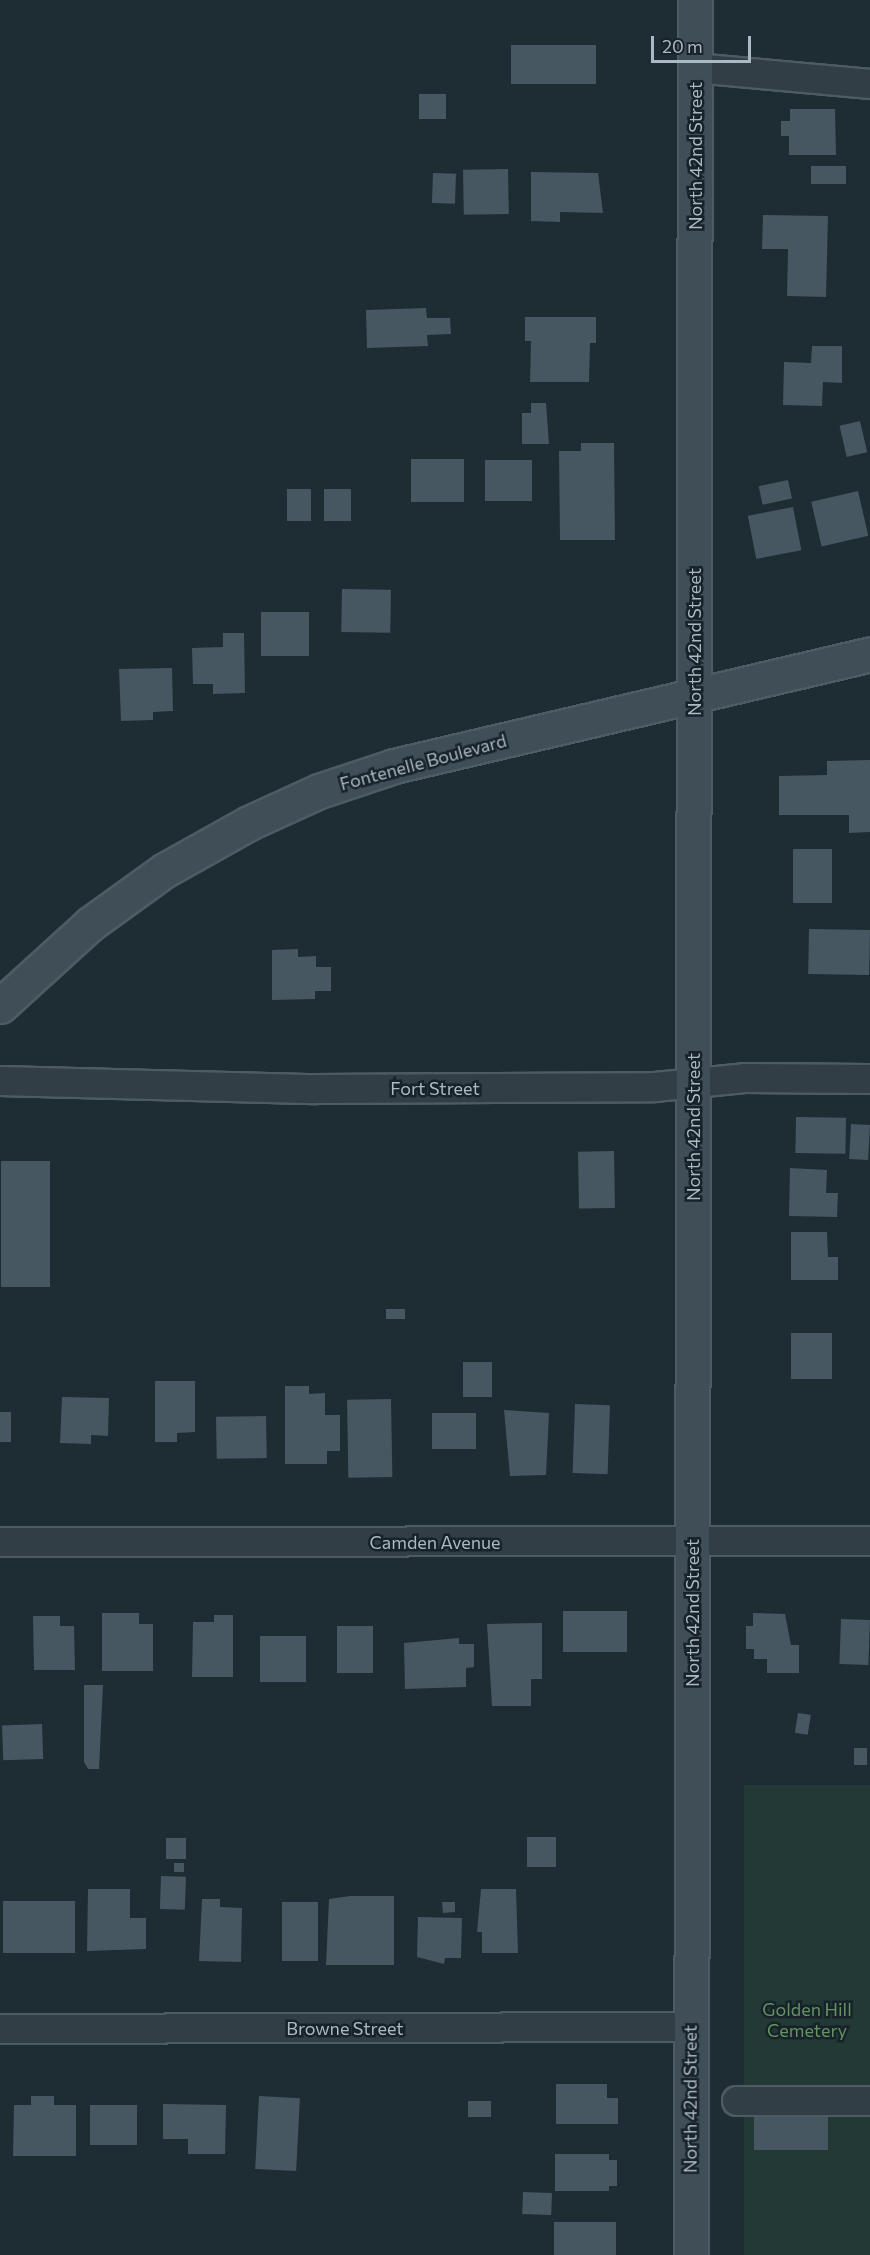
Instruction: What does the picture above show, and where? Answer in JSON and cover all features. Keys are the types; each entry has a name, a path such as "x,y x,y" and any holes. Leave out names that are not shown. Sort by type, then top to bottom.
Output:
{"main road":[{"name":"North 42nd Street","path":"691,2255 695,0"},
{"name":"Fontenelle Boulevard","path":"0,1006 90,924 165,870 249,823 394,766 694,693 870,654"}],"street":[{"path":"695,68 870,84"},
{"name":"Fort Street","path":"0,1081 316,1089 870,1078"},
{"name":"Camden Avenue","path":"0,1542 870,1541"},
{"name":"Browne Street","path":"0,2029 690,2027"},
{"path":"737,2101 870,2101"}],"green space":[{"name":"Golden Hill Cemetery","path":"744,1785 870,1785 870,2255 744,2255"}],"building":[{"path":"511,45 596,45 596,84 511,84"},
{"path":"419,94 446,94 446,119 419,119"},
{"path":"790,109 835,109 836,155 789,155 789,136 781,136 781,121 790,121"},
{"path":"811,166 846,166 846,184 811,184"},
{"path":"508,169 509,214 464,215 463,170"},
{"path":"531,172 598,173 603,213 560,212 560,222 531,221"},
{"path":"433,173 456,174 455,204 432,203"},
{"path":"763,215 828,216 826,297 787,296 788,249 762,249"},
{"path":"426,308 427,318 450,318 451,334 427,335 428,346 367,348 366,310"},
{"path":"525,317 596,317 596,343 590,343 589,382 530,382 531,341 525,341"},
{"path":"812,346 842,346 842,383 823,382 822,406 783,405 784,362 811,363"},
{"path":"531,403 546,403 549,444 522,444 522,413 531,413"},
{"path":"860,421 867,452 847,457 840,426"},
{"path":"581,443 614,443 615,540 560,540 559,451 581,451"},
{"path":"411,459 464,459 464,502 411,502"},
{"path":"485,460 532,460 532,501 485,501"},
{"path":"788,480 792,499 763,505 759,486"},
{"path":"287,489 311,489 311,521 287,521"},
{"path":"324,489 351,489 351,521 324,521"},
{"path":"858,491 868,536 822,547 811,502"},
{"path":"793,507 801,550 756,559 748,516"},
{"path":"342,589 391,590 390,633 341,632"},
{"path":"261,612 309,612 309,656 261,656"},
{"path":"223,633 244,633 245,693 213,694 213,684 193,684 192,648 223,647"},
{"path":"172,668 173,711 153,712 153,720 121,721 119,669"},
{"path":"870,760 870,832 849,833 849,815 779,815 779,776 827,775 827,761"},
{"path":"793,849 832,849 832,903 793,903"},
{"path":"809,929 870,930 869,975 808,974"},
{"path":"298,949 298,957 316,956 316,967 331,967 331,991 315,991 315,999 272,1000 272,950"},
{"path":"796,1117 846,1118 845,1154 795,1153"},
{"path":"851,1124 870,1125 868,1160 849,1159"},
{"path":"614,1151 615,1208 579,1209 578,1152"},
{"path":"1,1161 50,1161 50,1287 1,1287"},
{"path":"790,1168 827,1170 826,1193 838,1193 837,1217 789,1216"},
{"path":"791,1232 827,1232 828,1257 838,1257 838,1280 791,1280"},
{"path":"386,1309 405,1309 405,1319 386,1319"},
{"path":"791,1333 832,1333 832,1379 791,1379"},
{"path":"463,1362 492,1362 492,1397 463,1397"},
{"path":"155,1381 195,1381 195,1432 177,1433 177,1442 155,1442"},
{"path":"285,1386 309,1386 309,1394 325,1393 325,1415 340,1415 340,1451 327,1451 327,1464 285,1464"},
{"path":"62,1397 109,1398 108,1436 91,1435 91,1444 60,1443"},
{"path":"391,1399 392,1477 348,1478 347,1400"},
{"path":"575,1404 610,1405 608,1474 573,1473"},
{"path":"504,1410 549,1413 546,1475 510,1476"},
{"path":"0,1412 11,1412 11,1442 0,1442"},
{"path":"432,1413 476,1413 476,1449 432,1449"},
{"path":"266,1416 267,1458 217,1459 216,1417"},
{"path":"563,1611 627,1611 627,1652 563,1652"},
{"path":"102,1613 139,1613 139,1624 153,1624 153,1671 102,1671"},
{"path":"753,1613 785,1614 791,1645 799,1645 799,1673 767,1673 767,1659 754,1659 754,1649 746,1649 746,1626 753,1626"},
{"path":"214,1615 233,1615 233,1677 192,1677 193,1622 214,1622"},
{"path":"33,1616 60,1616 60,1626 74,1626 75,1670 34,1670"},
{"path":"841,1619 870,1620 868,1665 839,1664"},
{"path":"542,1623 542,1679 531,1679 531,1706 492,1706 487,1624"},
{"path":"337,1626 373,1626 373,1673 337,1673"},
{"path":"260,1636 306,1636 306,1682 260,1682"},
{"path":"459,1638 459,1644 474,1644 474,1667 466,1668 466,1687 405,1689 404,1643"},
{"path":"84,1685 103,1685 99,1769 88,1769 84,1762"},
{"path":"798,1713 811,1715 808,1735 795,1733"},
{"path":"42,1724 43,1759 3,1760 2,1725"},
{"path":"854,1748 867,1748 867,1765 854,1765"},
{"path":"527,1837 556,1837 556,1867 527,1867"},
{"path":"166,1838 186,1838 186,1859 166,1859"},
{"path":"174,1863 184,1863 184,1872 174,1872"},
{"path":"161,1876 186,1877 185,1910 160,1909"},
{"path":"88,1889 130,1889 130,1918 146,1918 146,1949 87,1951"},
{"path":"481,1889 516,1889 518,1953 482,1953 482,1932 477,1932"},
{"path":"350,1896 394,1896 394,1965 326,1965 329,1899"},
{"path":"202,1899 220,1899 220,1907 242,1908 241,1962 199,1961"},
{"path":"3,1901 75,1901 75,1953 3,1953"},
{"path":"282,1902 318,1902 318,1961 282,1961"},
{"path":"442,1902 455,1902 455,1912 443,1913"},
{"path":"418,1917 462,1918 461,1958 445,1958 444,1964 417,1957"},
{"path":"556,2084 607,2084 607,2098 618,2098 618,2124 556,2124"},
{"path":"31,2096 54,2096 54,2105 76,2105 76,2156 13,2156 14,2105 31,2105"},
{"path":"259,2096 300,2098 296,2171 255,2169"},
{"path":"468,2101 491,2101 491,2117 468,2117"},
{"path":"163,2104 226,2105 225,2154 188,2154 188,2139 163,2139"},
{"path":"90,2105 137,2105 137,2145 90,2145"},
{"path":"754,2116 828,2116 828,2150 754,2150"},
{"path":"555,2154 609,2154 609,2160 617,2160 617,2186 609,2186 609,2191 555,2191"},
{"path":"523,2192 552,2193 551,2215 522,2214"},
{"path":"554,2222 616,2222 616,2255 554,2255"}]}
